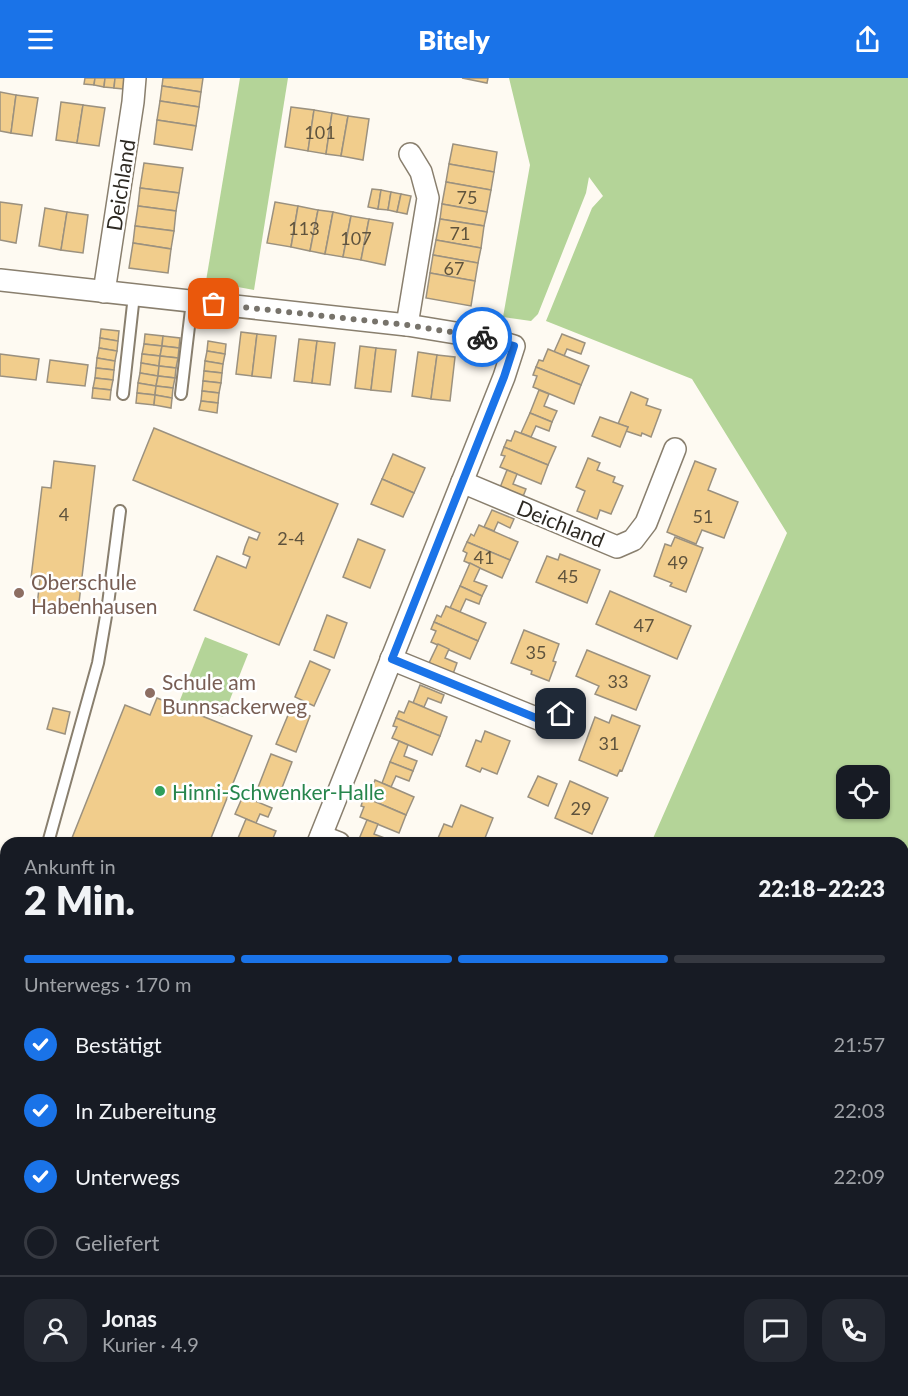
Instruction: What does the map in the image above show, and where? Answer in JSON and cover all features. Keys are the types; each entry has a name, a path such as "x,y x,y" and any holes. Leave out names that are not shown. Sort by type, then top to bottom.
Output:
{"street":[{"name":"Deichland","path":"104,292 135,78"},
{"path":"407,325 428,198 421,172 410,154"},
{"path":"0,280 407,325 486,338 514,346 504,377 392,659 327,837"},
{"name":"Deichland","path":"462,482 617,546 633,540 646,523 675,449"},
{"path":"392,659 541,720 561,714"}],"lane":[{"path":"123,394 134,295"},
{"path":"181,394 192,302"},
{"path":"50,837 98,663 120,511"}],"green space":[{"path":"240,78 288,78 254,290 206,281"},
{"path":"509,78 908,78 908,837 654,837 787,533 692,379 546,321 592,208 603,196 589,177 586,193 538,314 531,321 503,317 530,165"},
{"path":"205,637 248,654 223,717 180,700"}],"building":[{"path":"85,78 95,78 94,85 84,84"},
{"path":"95,78 105,78 104,87 94,85"},
{"path":"105,78 115,78 114,88 104,87"},
{"path":"115,78 125,78 123,89 114,88"},
{"path":"163,78 203,78 201,92 162,86"},
{"path":"462,78 488,78 487,83"},
{"path":"162,86 201,92 199,107 160,101"},
{"path":"0,92 16,95 11,133 0,131"},
{"path":"16,95 38,98 32,136 11,133"},
{"path":"160,101 199,107 196,126 157,120"},
{"path":"61,102 83,105 77,143 56,140"},
{"path":"83,105 105,108 99,146 77,143"},
{"path":"291,107 314,110 308,151 285,147"},
{"path":"314,110 332,113 326,154 308,151"},
{"path":"332,113 348,116 341,156 326,154"},
{"path":"348,116 369,119 363,160 341,156"},
{"path":"157,120 196,126 192,150 154,144"},
{"path":"453,144 497,152 494,172 449,164"},
{"path":"144,163 183,168 179,193 140,188"},
{"path":"449,164 494,172 491,190 446,182"},
{"path":"446,182 491,190 487,212 442,204"},
{"path":"140,188 179,193 176,211 138,206"},
{"path":"372,189 381,190 378,209 368,207"},
{"path":"381,190 391,192 388,210 378,209"},
{"path":"391,192 401,194 397,212 388,210"},
{"path":"401,194 411,196 407,214 397,212"},
{"path":"0,202 22,205 16,243 0,240"},
{"path":"275,202 298,206 291,247 267,243"},
{"path":"442,204 487,212 484,226 440,219"},
{"path":"138,206 176,211 174,231 135,226"},
{"path":"298,206 318,210 310,251 291,247"},
{"path":"45,208 67,212 61,250 39,246"},
{"path":"318,210 333,212 325,254 310,251"},
{"path":"67,212 88,215 83,253 61,250"},
{"path":"333,212 351,216 343,257 325,254"},
{"path":"351,216 369,219 361,260 343,257"},
{"path":"369,219 393,223 385,265 361,260"},
{"path":"440,219 484,226 481,248 436,240"},
{"path":"135,226 174,231 171,249 133,243"},
{"path":"436,240 481,248 478,263 433,255"},
{"path":"133,243 171,249 168,273 129,268"},
{"path":"433,255 478,263 475,281 430,273"},
{"path":"430,273 475,281 471,306 426,298"},
{"path":"101,329 119,331 118,341 100,338"},
{"path":"241,332 257,334 252,376 236,374"},
{"path":"145,334 163,336 162,346 144,344"},
{"path":"257,334 276,336 271,378 252,376"},
{"path":"562,334 585,343 581,354 567,349 564,356 554,352"},
{"path":"163,336 180,338 179,348 162,346"},
{"path":"100,338 118,341 117,351 99,348"},
{"path":"299,339 317,341 312,383 294,381"},
{"path":"208,341 226,344 225,354 207,351"},
{"path":"317,341 335,343 330,385 312,383"},
{"path":"144,344 162,346 160,356 142,354"},
{"path":"162,346 179,348 178,358 160,356"},
{"path":"360,346 376,348 371,390 355,388"},
{"path":"99,348 117,351 115,361 97,358"},
{"path":"376,348 396,350 391,392 371,390"},
{"path":"548,349 589,366 581,385 536,367 539,360 543,361"},
{"path":"207,351 225,354 223,364 205,361"},
{"path":"418,352 437,355 431,399 412,396"},
{"path":"0,354 39,359 36,380 0,376"},
{"path":"142,354 160,356 159,366 141,363"},
{"path":"437,355 455,357 450,401 431,399"},
{"path":"160,356 178,358 176,368 159,366"},
{"path":"97,358 115,361 114,370 96,368"},
{"path":"50,360 88,365 85,386 47,382"},
{"path":"205,361 223,364 222,373 204,371"},
{"path":"141,363 159,366 158,376 140,373"},
{"path":"159,366 176,368 175,378 158,376"},
{"path":"536,367 581,385 574,404 533,387 537,376 533,375"},
{"path":"96,368 114,370 113,380 95,378"},
{"path":"204,371 222,373 221,383 203,381"},
{"path":"140,373 158,376 156,386 138,383"},
{"path":"158,376 175,378 173,388 156,386"},
{"path":"95,378 113,380 111,390 93,388"},
{"path":"203,381 221,383 219,393 202,391"},
{"path":"138,383 156,386 155,395 137,393"},
{"path":"156,386 173,388 172,398 155,395"},
{"path":"93,388 111,390 110,400 92,398"},
{"path":"539,390 549,394 544,406 557,411 552,422 530,413"},
{"path":"202,391 219,393 218,403 201,401"},
{"path":"631,392 648,399 646,405 661,410 651,437 626,431 628,427 618,424"},
{"path":"137,393 155,395 154,405 136,403"},
{"path":"155,395 172,398 171,408 154,405"},
{"path":"201,401 218,403 217,413 199,410"},
{"path":"530,413 552,422 549,431 536,426 531,437 521,433"},
{"path":"600,417 628,427 620,447 592,436"},
{"path":"154,428 338,504 279,645 194,610 217,556 246,568 250,557 243,554 249,537 257,540 260,533 133,480"},
{"path":"515,431 556,447 548,465 504,447 507,440 511,441"},
{"path":"504,447 548,465 541,484 500,467 505,456 501,455"},
{"path":"393,454 425,468 414,493 382,479"},
{"path":"588,458 600,463 597,470 615,477 613,482 623,486 611,514 600,510 597,519 577,511 585,491 576,487"},
{"path":"54,461 95,466 78,611 37,606 40,579 31,578 42,487 51,488"},
{"path":"695,461 716,469 708,490 738,502 724,538 702,530 696,544 667,532"},
{"path":"507,470 517,474 513,484 526,489 522,499 499,490"},
{"path":"382,479 414,493 403,517 371,504"},
{"path":"492,510 514,519 510,528 498,522 494,531 484,527"},
{"path":"479,525 518,542 510,560 467,542 471,534 474,536"},
{"path":"675,537 703,548 686,592 654,576 665,544 671,546"},
{"path":"358,539 385,550 370,588 343,577"},
{"path":"467,542 510,560 502,578 464,561 467,553 463,551"},
{"path":"560,554 600,570 587,603 536,582 547,556 558,560"},
{"path":"470,563 480,568 474,581 487,586 482,596 460,586"},
{"path":"460,586 482,596 479,604 466,599 460,612 450,608"},
{"path":"610,591 691,626 677,659 596,624"},
{"path":"446,606 486,623 478,641 434,622 437,615 441,617"},
{"path":"327,615 347,623 334,658 314,650"},
{"path":"434,622 478,641 470,659 431,642 436,631 431,629"},
{"path":"524,630 559,644 553,661 556,662 549,681 511,663"},
{"path":"438,644 449,649 445,658 457,663 453,674 429,663"},
{"path":"587,650 650,676 636,710 595,694 599,686 576,676"},
{"path":"310,661 330,670 314,706 295,697"},
{"path":"420,685 444,695 441,703 428,698 424,707 413,703"},
{"name":"Hinni-Schwenker-Halle","path":"157,698 252,736 211,837 72,837 125,705 150,715"},
{"path":"409,701 447,717 440,736 396,718 399,711 404,713"},
{"path":"53,708 70,712 65,734 47,729"},
{"path":"291,708 310,716 296,752 276,744"},
{"path":"612,715 640,726 622,771 620,770 617,776 579,760 595,717 609,723"},
{"path":"396,718 440,736 432,755 392,738 397,727 393,726"},
{"path":"485,731 510,741 497,774 482,768 480,772 466,766 476,740 481,742"},
{"path":"399,741 408,745 404,756 417,761 413,771 390,762"},
{"path":"271,754 292,762 278,798 257,790"},
{"path":"390,762 413,771 409,781 396,776 391,787 382,783"},
{"path":"538,776 557,784 548,806 528,797"},
{"path":"375,780 414,797 406,815 364,797 367,790 371,792"},
{"path":"570,781 608,798 592,834 555,818"},
{"path":"243,796 272,808 268,817 260,814 256,823 235,814"},
{"path":"364,797 406,815 399,833 360,817 364,807 361,806"},
{"path":"461,805 493,818 485,837 439,837 444,824 452,827"},
{"path":"246,819 276,831 274,837 238,837"},
{"path":"367,820 378,824 374,834 382,837 360,837"}],"way so far":[{"path":"214,304 407,325 482,337"}],"place":[{"name":"Oberschule Habenhausen","path":"19,593"},
{"name":"Schule am Bunnsackerweg","path":"150,693"},
{"name":"Hinni-Schwenker-Halle","path":"160,791"}],"route":[{"path":"482,337 514,346 504,377 392,659 541,720 561,714"}]}
